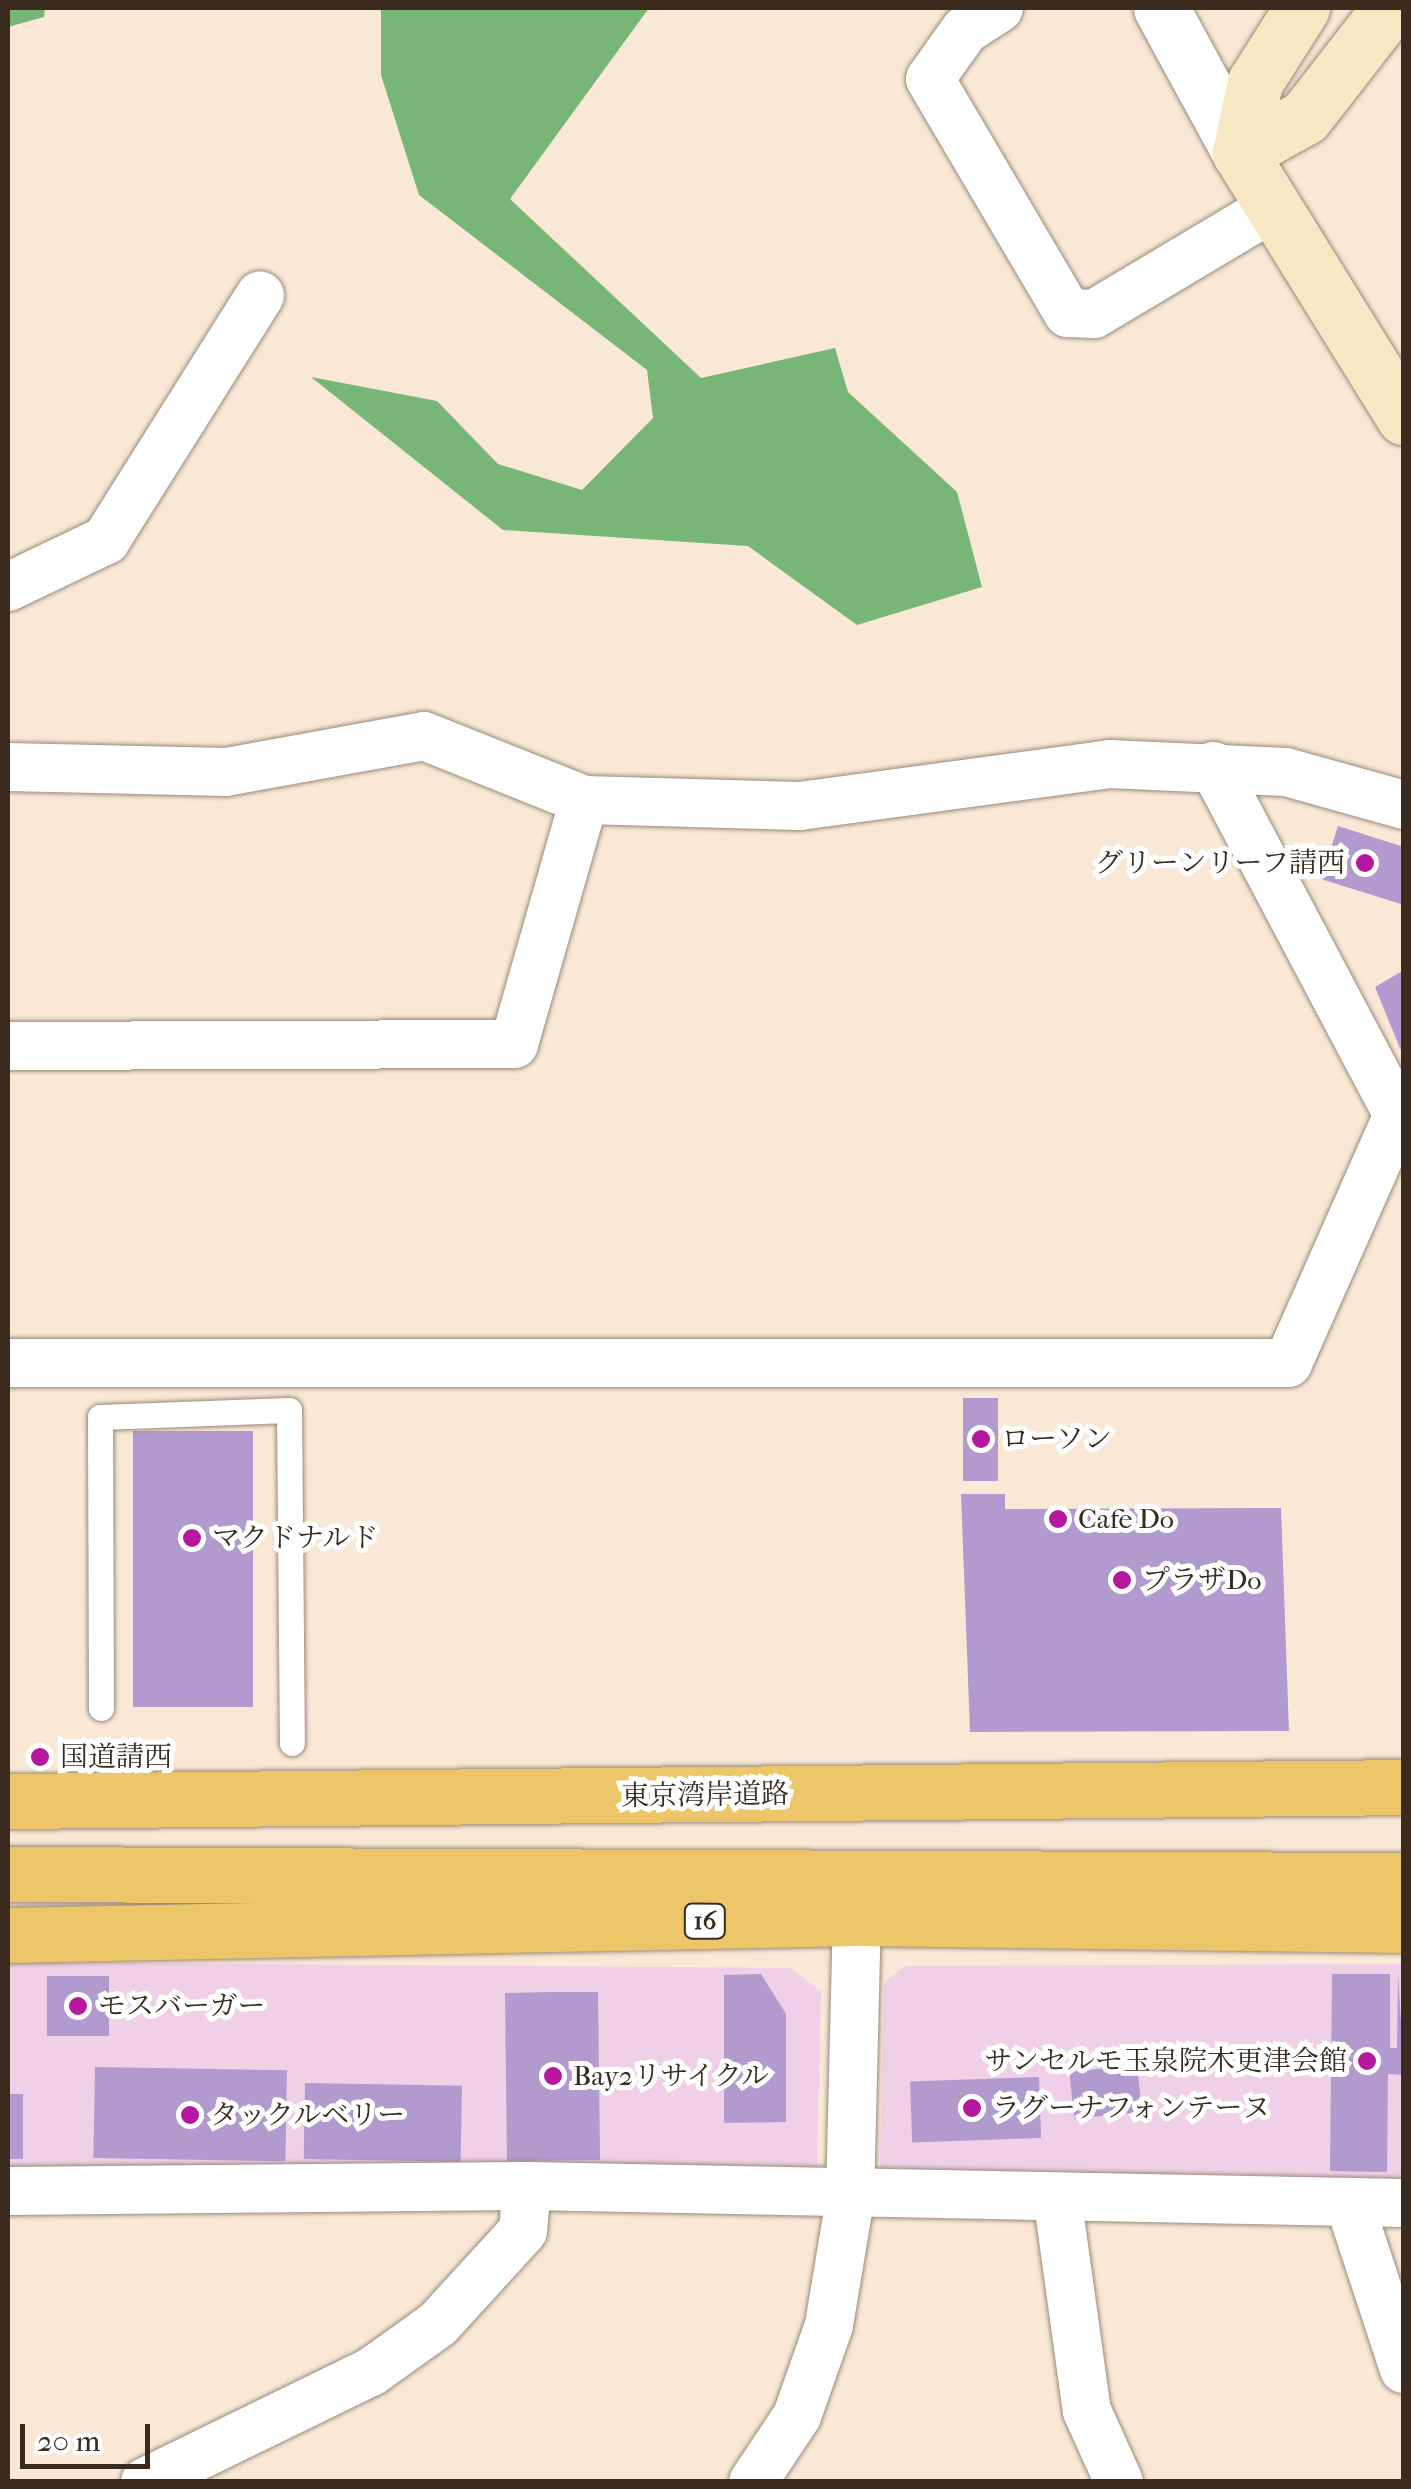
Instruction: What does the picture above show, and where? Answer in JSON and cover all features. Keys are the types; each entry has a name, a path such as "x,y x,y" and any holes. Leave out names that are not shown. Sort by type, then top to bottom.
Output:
{"highway":[{"name":"東京湾岸道路","path":"8,1801 1404,1788"},
{"name":"16","path":"8,1874 1404,1880"},
{"name":"16","path":"8,1934 857,1918 1404,1926"}],"main road":[{"path":"1302,8 1255,82 1240,153 1404,417"},
{"path":"1240,153 1305,116 1390,8"}],"street":[{"path":"999,8 956,39 930,79 1068,313 1094,314 1275,206"},
{"path":"1160,8 1240,153"},
{"path":"8,587 106,540 260,295"},
{"path":"8,767 226,772 424,736 584,800 800,806 1110,764 1286,772 1404,806"},
{"path":"8,1363 1288,1363 1398,1115 1213,766"},
{"path":"8,1046 514,1044 584,800"},
{"path":"753,2482 797,2416 822,2343 850,2199 857,1918"},
{"path":"145,2482 371,2372 438,2324 523,2231 527,2186"},
{"path":"8,2191 527,2186 1058,2203 1404,2202"},
{"path":"1349,2202 1404,2369"},
{"path":"1058,2203 1087,2412 1119,2482"}],"lane":[{"path":"101,1708 100,1418 288,1410 292,1742"}],"shaded area":[{"path":"8,1962 791,1968 821,1992 817,2166 808,2177 8,2174"},
{"path":"1403,1964 1403,2180 891,2178 880,2167 884,1983 905,1966"}],"green space":[{"path":"8,8 45,8 44,17 8,27"},
{"path":"381,8 649,8 510,199 701,378 835,348 848,392 957,492 982,587 857,625 748,546 503,530 311,377 437,401 498,464 582,490 653,418 647,370 419,195 381,75"}],"building":[{"name":"グリーンリーフ請西","path":"1338,826 1404,847 1404,905 1321,879"},
{"path":"1404,970 1404,1058 1375,987"},
{"name":"ローソン","path":"963,1398 998,1398 998,1481 963,1481"},
{"name":"マクドナルド","path":"133,1431 253,1431 253,1707 133,1707"},
{"name":"プラザDo","path":"961,1494 1005,1494 1005,1509 1281,1508 1289,1731 970,1732"},
{"name":"サンセルモ玉泉院木更津会館","path":"1398,1973 1404,2075 1388,2074 1387,2172 1330,2171 1332,1974 1390,1974 1390,2048 1397,2048"},
{"path":"761,1974 786,2014 786,2122 724,2123 724,1975"},
{"name":"モスバーガー","path":"47,1976 109,1976 109,2036 47,2036"},
{"name":"Bay2リサイクル","path":"598,1992 600,2160 507,2161 505,1993"},
{"path":"1137,2065 1142,2112 1074,2119 1069,2072"},
{"name":"タックルベリー","path":"95,2067 287,2070 285,2161 93,2158"},
{"name":"ラグーナフォンテーヌ","path":"1039,2077 1041,2138 912,2142 910,2082"},
{"path":"305,2083 462,2086 461,2162 304,2159"},
{"path":"8,2094 23,2094 23,2159 8,2159"}],"place":[{"name":"グリーンリーフ請西","path":"1365,863"},
{"name":"ローソン","path":"981,1439"},
{"name":"Cafe Do","path":"1058,1519"},
{"name":"マクドナルド","path":"192,1538"},
{"name":"プラザDo","path":"1122,1580"},
{"name":"国道請西","path":"40,1757"},
{"name":"モスバーガー","path":"78,2006"},
{"name":"サンセルモ玉泉院木更津会館","path":"1367,2061"},
{"name":"Bay2リサイクル","path":"553,2076"},
{"name":"ラグーナフォンテーヌ","path":"972,2108"},
{"name":"タックルベリー","path":"190,2115"}]}
